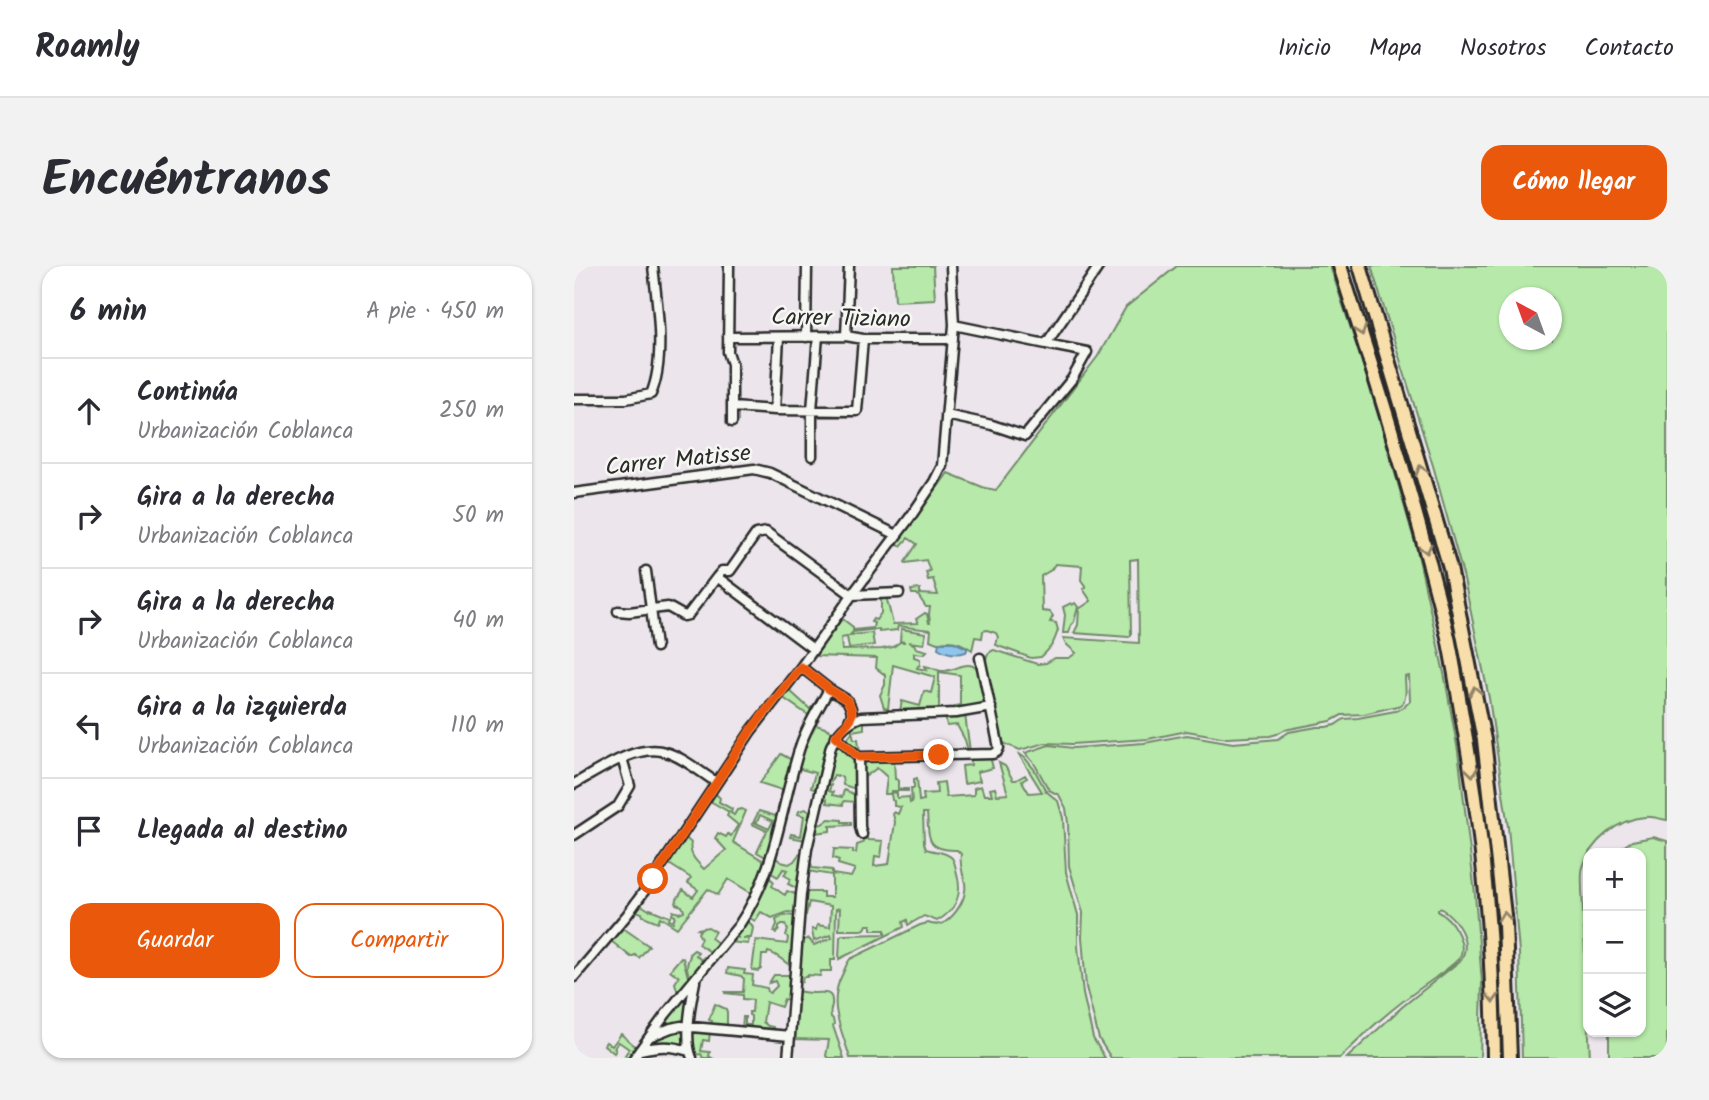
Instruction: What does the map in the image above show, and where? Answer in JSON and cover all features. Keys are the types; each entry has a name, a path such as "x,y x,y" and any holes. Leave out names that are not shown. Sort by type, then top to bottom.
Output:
{"highway":[{"path":"1340,266 1419,520 1448,640 1470,760 1484,871 1493,999 1493,1058"},
{"path":"1360,266 1450,568 1485,740 1505,924 1510,1058"}],"street":[{"path":"574,399 626,399 651,394 657,381 660,320 653,266"},
{"path":"729,266 728,352 732,365 732,422"},
{"path":"806,337 807,266"},
{"path":"846,336 849,266"},
{"path":"574,977 627,915 759,720 801,667 934,482 942,466 953,339 951,266"},
{"path":"1046,344 1099,266"},
{"path":"946,415 992,425 1025,436 1072,379 1087,352 954,325"},
{"name":"Carrer Tiziano","path":"728,337 953,339"},
{"path":"775,410 779,337"},
{"path":"812,456 812,410 818,337"},
{"path":"732,407 857,411 863,340"},
{"name":"Carrer Matisse","path":"574,493 754,469 770,473 897,535"},
{"path":"618,611 668,607 684,616 688,615 722,571 730,571 756,534 765,532 852,595 899,593"},
{"path":"646,571 656,647"},
{"path":"717,577 813,649"},
{"path":"836,736 859,757 997,752 999,748 980,658"},
{"path":"788,1058 801,894 808,845 831,746 852,714 847,700 801,667"},
{"path":"634,1058 750,909 771,860 803,738 829,689"},
{"path":"849,721 860,716 957,713 991,707"},
{"path":"574,784 645,749 664,751 687,762 716,782"},
{"path":"859,757 862,834"},
{"path":"574,835 618,806 630,786 622,758"},
{"path":"640,1050 662,1045 672,1046 690,1054 689,1014 696,978"},
{"path":"649,1037 671,1028 690,1026 790,1036"}],"green space":[{"path":"893,266 933,266 935,299 895,301"},
{"path":"1177,266 1330,266 1370,386 1417,550 1445,678 1458,751 1475,894 1482,983 1480,1058 1347,1058 1402,1007 1461,960 1464,938 1457,924 1440,908 1438,912 1453,924 1460,937 1460,957 1386,1015 1340,1058 1111,1058 1099,1039 1086,987 1083,913 1069,866 1066,808 1059,795 1049,790 1034,763 1025,753 1049,745 1073,748 1144,743 1187,735 1233,743 1278,739 1289,732 1326,727 1344,719 1403,708 1410,701 1409,676 1405,677 1405,695 1401,705 1364,714 1342,715 1331,721 1284,730 1270,736 1227,738 1187,731 1148,739 1045,743 1020,750 1003,743 986,667 988,655 994,650 1037,664 1055,658 1069,658 1076,653 1063,638 1139,643 1138,559 1130,560 1129,637 1074,633 1078,625 1079,609 1091,601 1083,589 1086,587 1081,580 1082,566 1055,564 1041,576 1042,611 1050,612 1053,616 1050,622 1056,623 1058,630 1052,645 1041,657 1031,658 996,645 996,633 987,630 983,631 982,638 975,637 972,650 955,642 937,643 930,640 931,630 898,626 897,630 879,632 879,629 853,632 850,635 872,633 874,645 849,648 847,637 841,638 842,650 882,649 905,642 900,641 901,629 926,633 924,644 908,642 927,651 924,654 914,653 914,657 920,659 917,668 927,670 925,666 941,671 965,665 974,667 979,670 987,700 981,706 955,710 955,706 960,705 960,675 939,672 939,710 900,711 902,701 920,706 924,691 931,693 935,677 893,665 888,709 884,708 880,695 885,685 885,675 876,668 877,658 815,656 822,641 834,631 836,620 844,620 853,630 873,628 874,623 871,622 881,613 881,596 886,596 893,624 918,623 916,619 925,613 930,623 930,607 926,607 911,590 920,589 920,594 938,595 933,579 928,580 926,572 930,571 926,560 906,563 917,544 908,538 901,546 897,543 948,473 996,490 1098,356 1126,307"},
{"path":"1371,266 1667,266 1667,820 1645,817 1625,822 1606,833 1593,848 1583,848 1583,1037 1589,1037 1590,1058 1522,1058 1519,952 1508,827 1489,698 1463,575 1434,469"},
{"path":"1071,603 1078,607 1074,622 1069,633 1063,633 1063,607"},
{"path":"789,690 810,709 820,699 811,717 782,697"},
{"path":"965,715 970,751 957,725 947,726 945,716"},
{"path":"864,720 864,729 852,731 852,725"},
{"path":"813,724 828,729 836,736 836,743 853,759 856,789 843,785 842,777 834,775 831,782 826,780 818,790 811,788 815,773 797,768 802,748"},
{"path":"852,731 854,739 858,739 860,752 846,741"},
{"path":"1018,753 1034,769 1046,791 1058,801 1063,818 1066,872 1078,915 1083,994 1093,1038 1105,1058 850,1058 836,1007 838,986 847,963 850,959 920,925 944,923 949,919 959,907 965,893 961,854 957,850 947,850 934,845 929,836 927,813 923,813 926,849 947,854 955,864 959,889 953,907 937,921 924,916 908,925 907,920 903,922 904,927 839,959 842,935 885,934 885,930 871,930 871,925 867,925 862,930 839,930 840,908 836,909 835,960 831,960 831,971 821,971 820,976 808,975 803,977 802,982 798,981 801,942 808,938 814,945 832,938 831,935 814,941 812,931 816,930 817,925 830,927 831,906 809,902 806,915 803,915 804,892 823,892 823,897 832,897 832,875 807,871 809,862 812,868 832,870 832,874 851,877 855,869 838,864 839,860 833,858 834,849 853,850 853,853 856,853 857,845 863,843 866,837 869,840 883,841 881,857 875,856 874,866 889,864 895,822 893,814 898,814 901,807 894,806 891,794 885,794 887,777 877,768 862,779 862,766 867,761 894,759 898,789 908,791 891,792 897,793 897,798 909,797 910,803 911,788 914,788 914,779 917,778 919,801 924,800 923,794 937,793 936,783 944,782 946,797 974,795 974,788 981,786 984,795 992,795 990,789 995,788 997,795 1008,794 999,763 1005,766 1013,780 1025,775 1027,778 1022,781 1029,793 1042,792"},
{"path":"781,754 792,760 785,791 760,783"},
{"path":"990,756 993,768 977,772 980,781 964,784 962,766 971,765 970,757"},
{"path":"826,784 831,785 829,791 833,792 832,795 842,797 844,790 856,795 856,802 844,801 843,805 827,803 827,799 823,799 818,817"},
{"path":"715,793 720,798 719,802 732,809 731,813 734,815 737,810 746,811 733,842 767,863 753,894 728,879 718,895 708,889 677,928 660,917 658,922 643,916 636,911 641,905 670,917 669,920 673,922 673,911 684,911 682,906 676,904 683,890 693,897 698,890 688,883 691,878 669,864 686,838 691,843 694,858 704,869 726,850 715,838 718,833 731,836 738,825 727,816 729,812 710,801"},
{"path":"805,809 813,813 806,840 790,837 791,834 801,836 804,816 798,814"},
{"path":"759,811 779,817 769,859 757,852 767,831 752,824 754,822 769,829 773,821 760,815 757,822 754,821"},
{"path":"829,819 851,822 851,825 830,826 830,831 814,833 816,825"},
{"path":"1653,837 1667,841 1667,1058 1609,1058 1609,1037 1646,1037 1646,848 1622,848 1632,841"},
{"path":"800,853 804,853 798,889 788,884 791,879 784,875 787,870 783,869 778,877 770,872 775,857 789,864"},
{"path":"768,876 774,882 772,886 783,894 787,891 798,895 797,913 788,912 772,918 761,912 755,921 748,917"},
{"path":"785,915 796,916 793,967 768,952 767,955 762,955 761,969 752,970 756,940 787,944 788,930 785,924 774,932 776,920"},
{"path":"745,920 753,928 751,938 742,938 749,939 748,944 728,942 732,937 739,938 734,935"},
{"path":"708,927 715,931 711,938 719,944 712,953 698,944 701,938 698,929"},
{"path":"623,928 649,946 639,958 635,955 631,957 611,941"},
{"path":"694,950 698,952 696,955 701,960 704,957 707,959 691,978 687,964 689,954"},
{"path":"681,957 689,981 680,993 675,983 679,977 670,970"},
{"path":"728,968 745,970 744,974 753,975 752,985 767,988 770,993 777,986 775,981 769,983 774,975 792,975 791,1000 784,999 781,1007 766,1002 763,1022 773,1027 772,1031 742,1029 743,1017 745,1025 751,1025 749,1012 752,1012 753,1000 743,999 743,995 725,993 743,992 744,979 727,973"},
{"path":"797,991 826,993 832,997 830,1012 844,1058 826,1056 829,1040 793,1039"},
{"path":"689,992 683,1030 686,1032 686,1046 655,1044 652,1041 659,1026"},
{"path":"715,1004 726,1009 727,1027 710,1026 712,1021 709,1020"},
{"path":"697,1030 710,1031 709,1041 703,1040 701,1051 710,1052 709,1056 712,1058 695,1055 692,1035"},
{"path":"621,1034 636,1047 628,1057 625,1055 629,1049 619,1042 614,1053 604,1045 606,1042 612,1046"}],"water":[{"path":"954,642 967,650 959,653 945,652 938,648 939,643"}],"route":[{"path":"653,879 751,730 801,667 847,700 852,714 836,736 859,757 939,755"}]}
